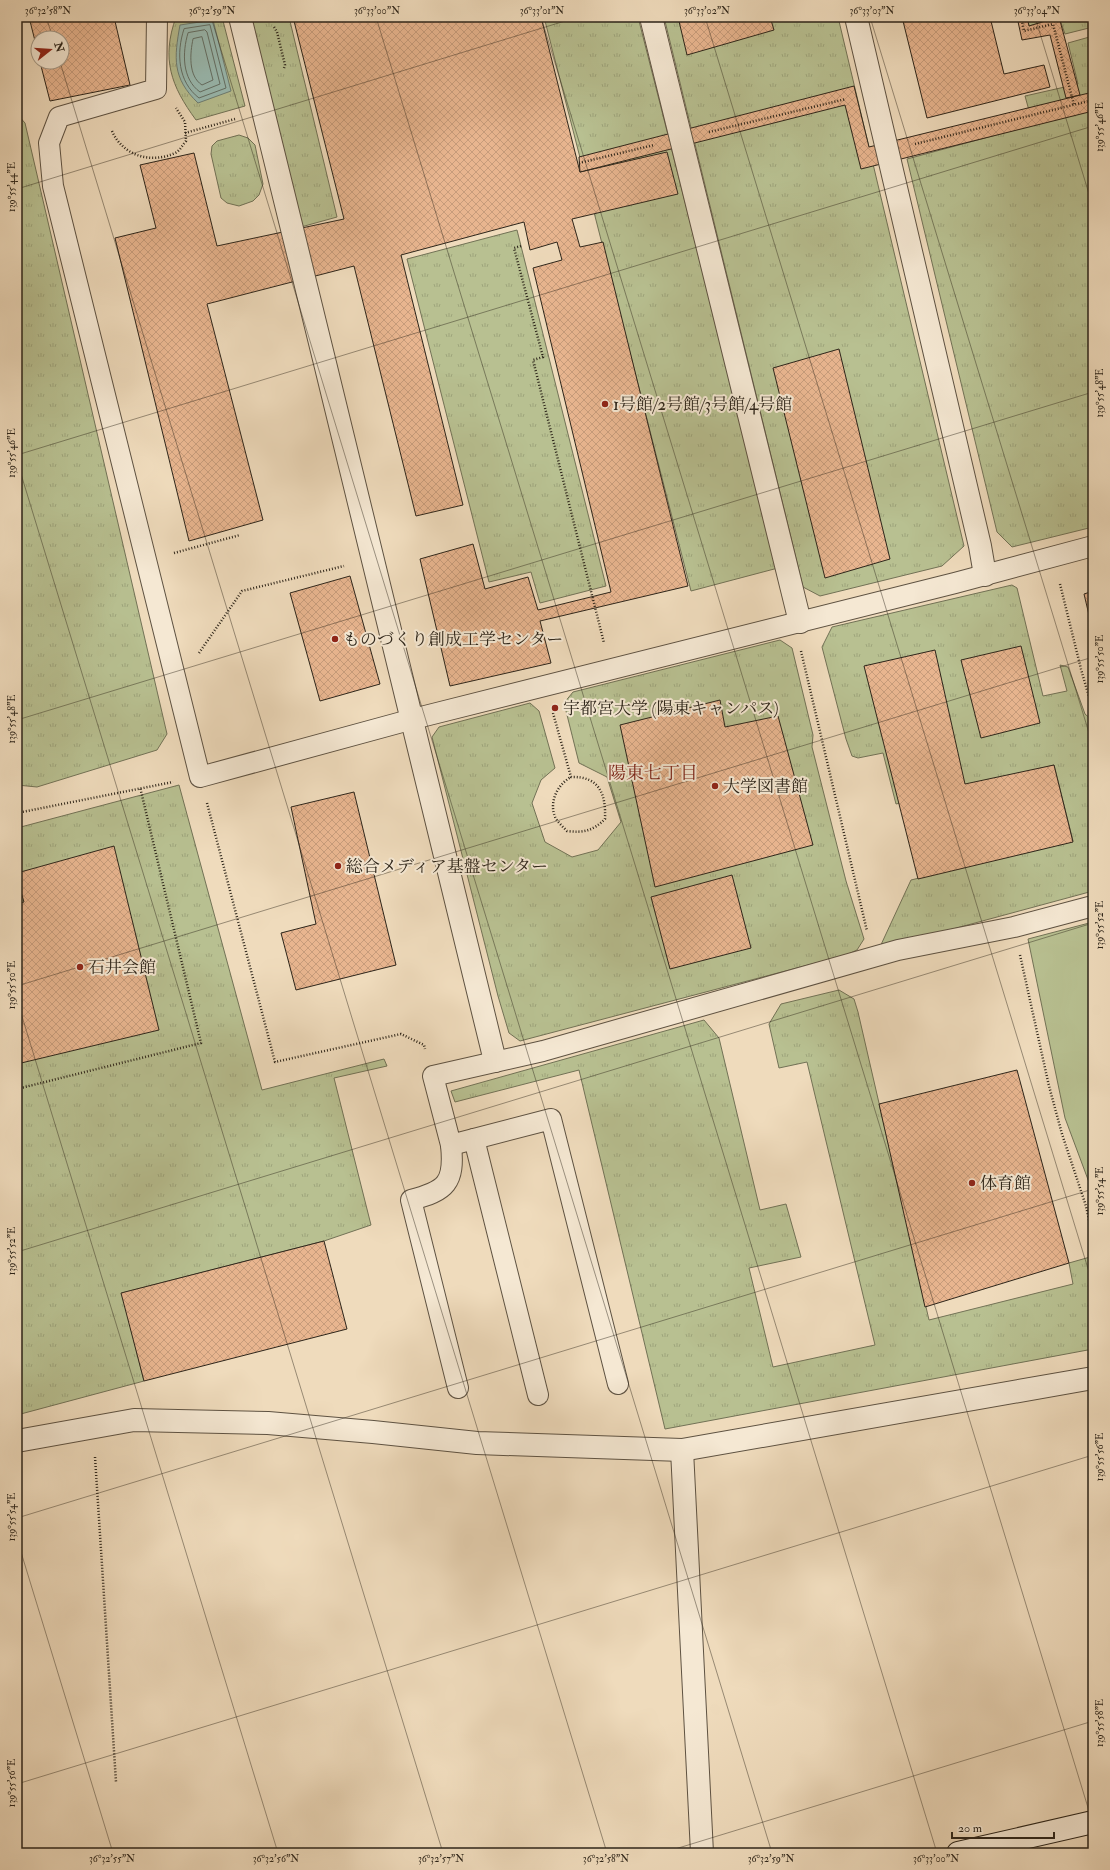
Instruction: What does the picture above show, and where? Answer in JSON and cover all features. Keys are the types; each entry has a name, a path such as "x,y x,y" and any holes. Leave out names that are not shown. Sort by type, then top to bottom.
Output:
{"street":[{"path":"240,17 413,719 494,1061"},
{"path":"651,17 797,623"},
{"path":"856,17 980,546 985,575"},
{"path":"17,1440 134,1420 268,1423 476,1443 682,1450 1093,1378"},
{"path":"682,1450 702,1853"},
{"path":"958,1853 1093,1822"}],"lane":[{"path":"157,17 156,89 59,117 49,143 53,186 200,777 413,719 797,623 1093,546"},
{"path":"458,1388 410,1200 430,1195 443,1187 451,1175 451,1145 433,1076 542,1051 898,950 1014,927 1093,906"},
{"path":"451,1145 551,1119 618,1384"},
{"path":"474,1139 538,1395"}],"path":[{"path":"1021,17 1024,31 1053,24 1074,104"},
{"path":"100,105 116,141 130,154 152,159 177,152 186,141 185,122 170,98 156,86"},
{"path":"579,163 852,97"},
{"path":"912,144 1093,100"},
{"path":"185,133 262,110"},
{"path":"521,246 514,248 543,357 533,360 611,670"},
{"path":"146,560 240,536"},
{"path":"1053,557 1088,697 1093,705"},
{"path":"178,684 242,591 373,559"},
{"path":"797,623 873,957"},
{"path":"545,686 571,777"},
{"path":"17,813 85,801 140,787 200,777 275,1062 401,1034 424,1045 433,1076"},
{"path":"571,777 590,780 601,789 605,803 605,819 596,827 581,833 566,831 556,819 552,805 563,781 571,777"},
{"path":"17,1089 201,1043 140,787"},
{"path":"1014,927 1049,1086 1062,1134 1086,1206 1093,1239"},
{"path":"1086,1206 1093,1218"},
{"path":"94,1427 116,1782"}],"green space":[{"path":"176,17 222,17 245,106 196,120 180,95 171,72 169,46"},
{"path":"248,17 289,17 337,217 301,227"},
{"path":"544,17 638,17 778,568 691,591"},
{"path":"664,17 838,17 964,546 942,566 820,596 803,587"},
{"path":"1027,17 1059,17 1029,26"},
{"path":"1059,17 1093,17 1093,27 1065,34"},
{"path":"1093,36 1093,527 1012,547 997,532 907,159 1033,125 1025,96 1078,84 1068,43"},
{"path":"17,114 25,123 167,734 157,750 37,787 17,785"},
{"path":"239,135 248,138 255,145 263,184 259,195 253,201 239,206 227,203 221,198 211,154 212,146 217,141"},
{"path":"517,230 606,586 540,603 531,572 489,582 407,259"},
{"path":"1012,585 1017,588 1043,696 1067,691 1060,665 1068,667 1085,714 1093,721 1093,891 879,949 911,880 1073,841 1054,765 896,804 883,753 858,758 852,756 846,739 822,647 832,627"},
{"path":"780,640 792,648 813,735 812,747 846,881 864,939 857,950 846,955 520,1041 509,1033 498,996 432,737 439,727 530,703 539,711 555,768 541,780 532,803 545,842 572,857 598,850 621,822 607,777 579,763 564,703 573,692"},
{"path":"179,785 262,1090 384,1059 387,1066 334,1078 371,1225 324,1241 122,1293 144,1381 17,1415 17,828"},
{"path":"1093,922 1093,1193 1065,1118 1028,939"},
{"path":"839,990 854,999 858,1012 929,1320 1073,1284 1069,1263 1090,1257 1093,1271 1093,1349 665,1429 579,1070 455,1102 451,1091 704,1020 719,1038 760,1210 786,1204 801,1257 749,1268 773,1367 875,1345 807,1062 779,1068 769,1024 781,1004"}],"water":[{"path":"213,20 231,91 198,103 183,85 179,76 176,58 180,25"}],"building":[{"path":"29,17 114,17 130,85 50,101 42,70 70,70 70,30 32,30"},
{"name":"1号館/2号館/3号館/4号館","path":"293,17 541,17 580,172 667,152 678,194 572,219 580,247 603,242 688,586 540,621 551,663 450,686 420,559 473,544 485,589 528,577 538,610 611,592 533,268 562,260 557,242 530,250 524,222 401,255 463,505 416,516 354,266 207,304 263,520 189,541 115,238 156,228 140,165 194,153 217,246 344,219"},
{"path":"678,17 770,17 774,30 687,55"},
{"path":"902,17 990,17 1004,74 1044,65 1050,87 927,118"},
{"path":"1017,17 1027,17 1029,26 1059,17 1080,95 1066,98 1050,35 1022,40"},
{"path":"854,86 869,147 1093,92 1093,111 861,169 845,105 580,172 579,157"},
{"path":"839,349 890,559 825,578 773,368"},
{"name":"ものづくり創成工学センター","path":"350,576 380,684 320,701 290,593"},
{"path":"1093,591 1093,632 1084,594"},
{"path":"1021,646 1040,723 981,738 961,660"},
{"path":"935,650 965,784 1054,765 1073,842 918,879 864,666"},
{"name":"大学図書館","path":"720,700 725,727 778,716 813,845 655,887 620,725"},
{"name":"総合メディア基盤センター","path":"354,792 396,965 296,990 281,933 316,924 291,807"},
{"name":"石井会館","path":"114,846 159,1030 17,1064 17,904 24,902 17,879 17,873"},
{"path":"732,875 751,948 670,969 651,897"},
{"name":"体育館","path":"1017,1070 1069,1263 925,1307 879,1104"},
{"path":"324,1241 347,1329 144,1381 121,1293"}],"place":[{"name":"1号館/2号館/3号館/4号館","path":"605,404"},
{"name":"ものづくり創成工学センター","path":"335,639"},
{"name":"宇都宮大学 (陽東キャンパス)","path":"555,708"},
{"name":"大学図書館","path":"715,786"},
{"name":"総合メディア基盤センター","path":"338,866"},
{"name":"石井会館","path":"80,967"},
{"name":"体育館","path":"972,1183"}],"district":[{"name":"陽東七丁目","path":"653,773"}]}
